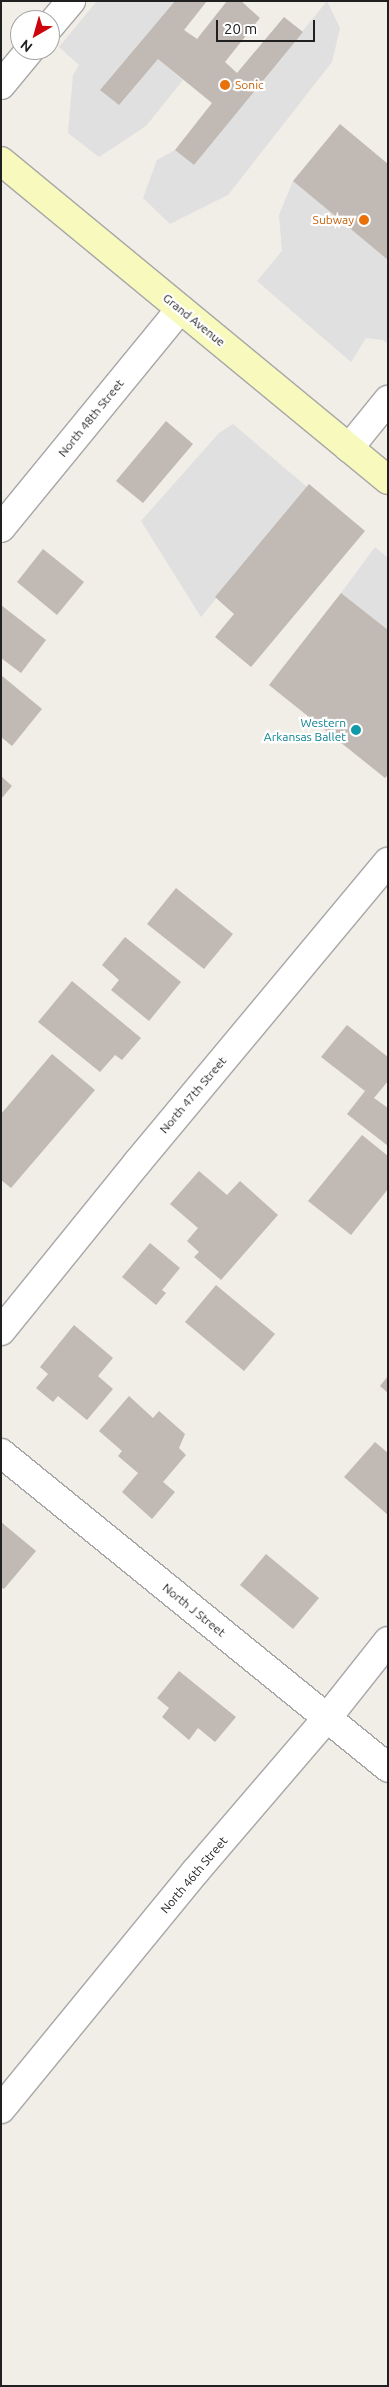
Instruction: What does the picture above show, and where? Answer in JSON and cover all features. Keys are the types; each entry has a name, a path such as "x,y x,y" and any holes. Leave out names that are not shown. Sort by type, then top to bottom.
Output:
{"main road":[{"name":"Grand Avenue","path":"1,161 388,480"}],"street":[{"path":"60,14 70,1"},
{"path":"1,84 21,60"},
{"name":"North 48th Street","path":"1,528 180,309"},
{"path":"349,448 388,400"},
{"name":"North 47th Street","path":"1,1331 143,1156 388,862"},
{"name":"North J Street","path":"1,1453 388,1768"},
{"name":"North 46th Street","path":"1,2109 195,1872 327,1718 388,1642"}],"shaded area":[{"path":"97,1 175,1 100,90 158,59 183,80 146,126 99,157 68,133 73,75 79,65 60,46"},
{"path":"327,1 340,28 332,62 228,195 170,224 143,198 157,160 175,150 194,165"},
{"path":"293,181 388,260 388,344 383,340 366,338 351,362 257,281 282,251 279,215"},
{"path":"233,424 307,487 201,617 141,521 219,433"},
{"path":"375,547 388,558 388,630 341,593"}],"building":[{"name":"Sonic","path":"175,1 207,1 184,30 197,39 227,1 241,1 260,18 225,62 237,73 284,17 303,32 194,165 175,150 212,103 158,59 119,105 100,90"},
{"name":"Subway","path":"340,124 388,164 388,260 293,181"},
{"path":"166,421 193,444 143,503 116,481"},
{"path":"309,484 365,531 251,667 215,637 234,614 215,597"},
{"path":"43,549 84,582 57,615 17,582"},
{"name":"Western Arkansas Ballet","path":"341,593 388,630 388,775 385,778 269,685"},
{"path":"1,605 46,640 21,673 1,658"},
{"path":"1,675 42,709 12,746 1,737"},
{"path":"1,776 12,786 1,799"},
{"path":"176,888 233,934 204,969 147,924"},
{"path":"125,937 181,982 149,1021 111,990 119,980 102,965"},
{"path":"72,981 141,1038 122,1060 115,1055 100,1072 38,1022"},
{"path":"347,1025 388,1057 388,1081 374,1098 388,1108 388,1146 347,1114 365,1091 321,1057"},
{"path":"52,1054 95,1090 11,1188 1,1180 1,1114"},
{"path":"362,1135 388,1156 388,1189 351,1235 308,1201"},
{"path":"199,1171 227,1195 240,1181 278,1215 221,1280 194,1257 199,1252 187,1241 198,1228 170,1204"},
{"path":"150,1243 180,1268 162,1290 166,1293 156,1305 122,1277"},
{"path":"216,1285 275,1334 244,1371 185,1322"},
{"path":"74,1325 113,1358 98,1376 113,1389 87,1420 58,1396 53,1402 36,1388 48,1374 40,1367"},
{"path":"388,1376 388,1393 380,1386"},
{"path":"129,1396 153,1418 159,1411 185,1434 179,1448 186,1455 163,1482 175,1492 152,1519 122,1492 138,1473 118,1456 122,1451 99,1431"},
{"path":"375,1442 388,1453 388,1515 344,1477"},
{"path":"1,1522 36,1551 4,1589 1,1587"},
{"path":"266,1554 319,1598 293,1629 240,1585"},
{"path":"179,1671 236,1717 215,1742 198,1728 189,1740 162,1717 169,1708 157,1698"}],"place":[{"name":"Sonic","path":"225,85"},
{"name":"Subway","path":"364,220"},
{"name":"Western Arkansas Ballet","path":"356,730"}]}
